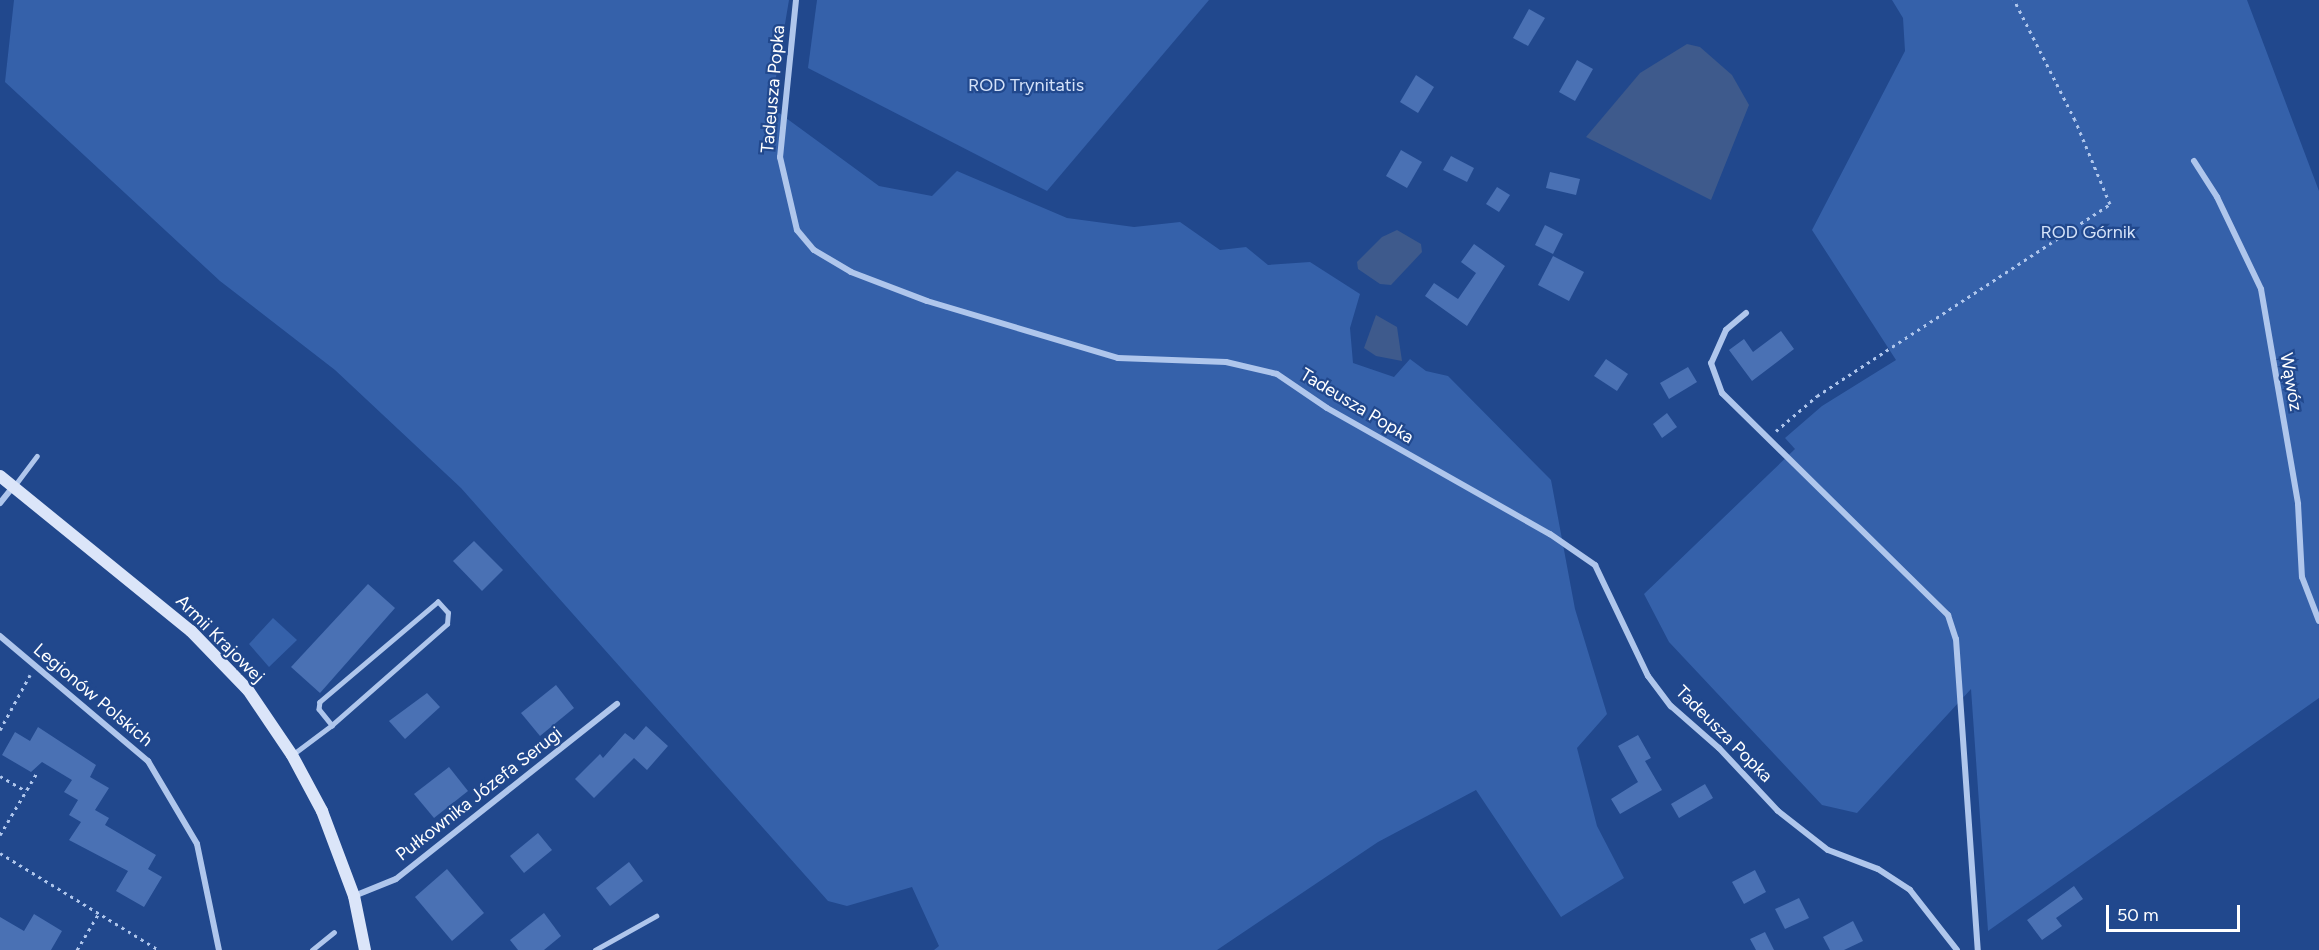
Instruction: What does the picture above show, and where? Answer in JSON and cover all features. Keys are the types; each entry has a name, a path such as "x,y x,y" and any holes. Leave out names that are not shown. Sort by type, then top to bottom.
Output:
{"main road":[{"name":"Armii Krajowej","path":"0,476 191,631 248,690 292,755 322,811 354,896 365,950"}],"street":[{"name":"Tadeusza Popka","path":"796,0 780,158 797,230 814,250 851,272 927,301 1118,358 1226,362 1277,374 1327,408 1550,534 1595,565 1648,676 1671,706 1719,748 1778,811 1828,850 1878,869 1910,890 1957,950"},
{"name":"Wąwóz","path":"2194,161 2217,197 2261,289 2298,504 2302,577 2319,621"},
{"path":"1746,313 1726,330 1711,363 1722,393 1766,440 1948,615 1956,639 1978,950"},
{"path":"0,503 13,487"},
{"name":"Legionów Polskich","path":"0,636 148,761 197,844 219,950"},
{"name":"Pułkownika Józefa Serugi","path":"354,896 396,879 616,704"}],"lane":[{"path":"13,487 37,456"},
{"path":"292,755 332,725 447,624 448,613 438,602 320,702 319,709 332,725"},
{"path":"595,950 656,916"},
{"path":"312,950 334,932"}],"path":[{"path":"1766,440 1817,396 2110,204 2075,120 2013,0"},
{"path":"0,730 35,665"},
{"path":"0,835 38,771"},
{"path":"0,776 26,791"},
{"path":"0,853 159,950"},
{"path":"77,950 99,914"}],"green space":[{"path":"14,0 789,0 771,107 879,186 932,196 957,171 1067,218 1134,227 1180,222 1220,250 1246,247 1268,265 1310,262 1360,294 1350,328 1353,363 1394,377 1410,359 1426,371 1448,376 1551,480 1575,609 1607,714 1577,748 1597,826 1624,878 1561,917 1476,790 1378,842 1217,950 934,950 939,946 912,887 847,906 828,901 461,488 335,370 220,281 5,82"},
{"name":"ROD Trynitatis","path":"817,0 1209,0 1047,191 808,68"},
{"name":"ROD Górnik","path":"1892,0 2247,0 2319,191 2319,698 1988,931 1971,689 1857,813 1822,805 1669,642 1644,594 1795,449 1785,438 1822,406 1896,360 1812,230 1905,51 1903,18"},
{"path":"273,618 297,640 269,667 249,644"}],"shaded area":[{"path":"1687,44 1700,47 1732,75 1749,105 1711,200 1586,137 1640,73"},
{"path":"1397,230 1421,244 1422,252 1391,285 1380,284 1358,269 1357,262 1382,237"},
{"path":"1376,315 1397,327 1402,361 1376,356 1364,348"}],"building":[{"path":"1529,9 1545,18 1528,46 1513,38"},
{"path":"1577,60 1593,69 1575,101 1559,92"},
{"path":"1416,75 1434,87 1418,113 1400,102"},
{"path":"1401,150 1422,162 1407,188 1386,176"},
{"path":"1451,156 1474,168 1467,182 1443,170"},
{"path":"1550,172 1580,179 1576,195 1546,188"},
{"path":"1497,187 1510,195 1499,212 1486,204"},
{"path":"1545,225 1563,234 1553,254 1535,245"},
{"path":"1474,244 1505,266 1467,326 1425,296 1434,283 1458,299 1476,273 1461,262"},
{"path":"1553,256 1584,272 1569,301 1538,285"},
{"path":"1781,331 1794,349 1752,381 1729,350 1744,339 1753,352"},
{"path":"1606,359 1628,374 1617,391 1594,376"},
{"path":"1688,367 1697,382 1669,399 1660,383"},
{"path":"1667,413 1677,427 1662,438 1653,424"},
{"path":"474,541 503,570 482,591 453,561"},
{"path":"368,584 395,608 320,693 291,667"},
{"path":"556,685 574,708 540,736 521,713"},
{"path":"427,693 440,707 405,739 389,721"},
{"path":"646,726 668,746 647,770 634,758 594,798 575,779 600,754 603,758 625,733 634,740"},
{"path":"38,727 96,765 90,777 109,788 95,810 109,818 105,825 156,855 148,869 162,877 144,907 116,891 128,871 69,840 81,822 69,815 78,800 64,792 72,780 42,762 31,772 2,755 15,732 30,741"},
{"path":"1638,735 1651,758 1645,761 1662,790 1620,814 1611,799 1638,782 1618,746"},
{"path":"449,767 468,791 434,818 414,794"},
{"path":"1705,784 1713,798 1679,818 1671,804"},
{"path":"538,833 552,850 524,873 510,856"},
{"path":"629,862 643,881 610,906 596,888"},
{"path":"447,869 484,913 452,941 415,897"},
{"path":"1755,870 1766,892 1744,904 1732,882"},
{"path":"2074,886 2083,899 2056,918 2062,926 2042,940 2027,920"},
{"path":"1799,898 1809,918 1785,929 1775,909"},
{"path":"544,913 561,936 544,950 518,950 510,940"},
{"path":"34,914 62,931 51,950 0,950 0,917 24,931"},
{"path":"1853,921 1863,941 1844,950 1830,950 1823,937"},
{"path":"1765,932 1774,950 1756,950 1750,939"}]}
